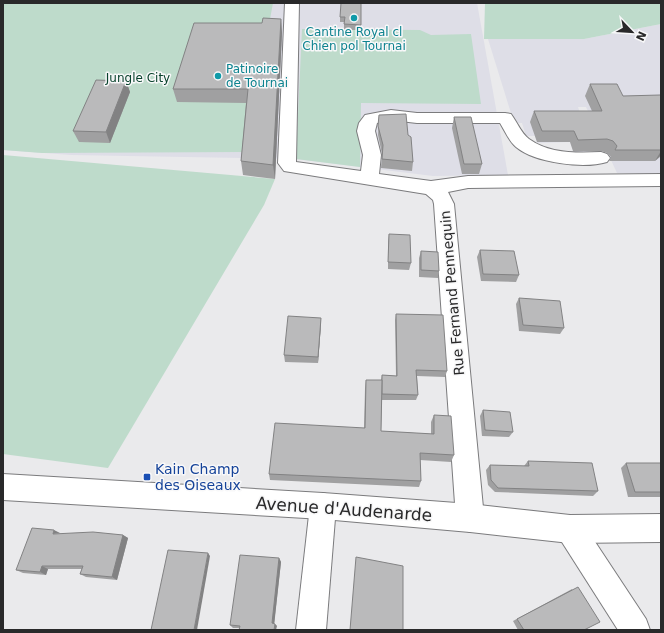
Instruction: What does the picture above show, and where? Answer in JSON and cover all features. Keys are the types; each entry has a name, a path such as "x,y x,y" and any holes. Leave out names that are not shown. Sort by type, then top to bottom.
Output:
{"street":[{"path":"292,3 287,163 290,167 431,188 468,182 661,180"},
{"path":"369,179 372,155 366,131 368,123 371,119 391,115 417,118 509,118 522,142 531,148 579,159 601,158"},
{"name":"Rue Fernand Pennequin","path":"431,188 441,196 444,204 470,518"},
{"name":"Avenue d'Audenarde","path":"3,487 323,506 470,518 570,529 661,528"},
{"path":"311,630 323,506"},
{"path":"570,529 635,630"}],"shaded area":[{"path":"3,3 477,3 508,175 433,176 295,159 71,155 3,150"},
{"path":"661,24 661,174 617,173 586,107 578,107 583,122 577,122 590,154 574,154 570,142 537,143 535,136 526,136 522,123 514,123 488,39 584,39"}],"green space":[{"name":"Jungle City","path":"3,3 273,3 245,152 42,153 3,150"},
{"path":"485,3 661,3 661,24 584,39 484,39"},
{"path":"302,29 420,30 431,35 471,34 481,104 361,103 360,167 296,159"},
{"path":"3,155 275,179 264,205 108,468 3,454"}],"building":[{"name":"Cantine Royal cl Chien pol Tournai","path":"341,3 361,3 361,25 344,24 345,17 340,17"},
{"path":"263,18 281,19 273,165 241,161 248,89 173,89 194,23 262,23"},
{"path":"96,80 126,81 106,132 73,131"},
{"path":"590,84 617,84 623,96 660,95 661,150 615,150 617,146 613,141 607,139 578,140 574,131 542,131 534,111 602,111"},
{"path":"406,114 408,135 411,137 413,162 382,159 383,145 378,126 379,115"},
{"path":"454,117 471,117 482,164 464,164"},
{"path":"389,234 410,235 411,263 388,262"},
{"path":"480,250 514,251 519,275 483,274"},
{"path":"421,251 438,252 439,271 421,270"},
{"path":"519,298 560,301 564,328 523,325"},
{"path":"396,314 443,315 447,371 416,370 418,395 382,394 382,375 397,376"},
{"path":"288,316 321,318 318,357 284,355"},
{"path":"366,380 382,380 381,431 434,434 434,415 451,416 454,455 420,453 421,481 269,474 275,423 365,428"},
{"path":"483,410 510,412 513,432 485,430"},
{"path":"528,461 592,463 598,491 498,488 491,480 490,465 529,466"},
{"path":"626,463 661,463 661,492 635,492"},
{"path":"32,528 54,530 53,534 93,532 123,535 112,577 80,574 83,566 42,566 40,572 16,570"},
{"path":"168,550 208,553 194,630 151,630"},
{"path":"240,555 279,558 272,623 275,624 274,630 239,630 240,626 230,625"},
{"path":"356,557 403,566 403,630 350,630"},
{"path":"578,587 600,622 584,630 524,630 517,619"}],"place":[{"name":"Cantine Royal cl Chien pol Tournai","path":"354,18"},
{"name":"Patinoire de Tournai","path":"218,76"},
{"name":"Kain Champ des Oiseaux","path":"147,477"}]}
